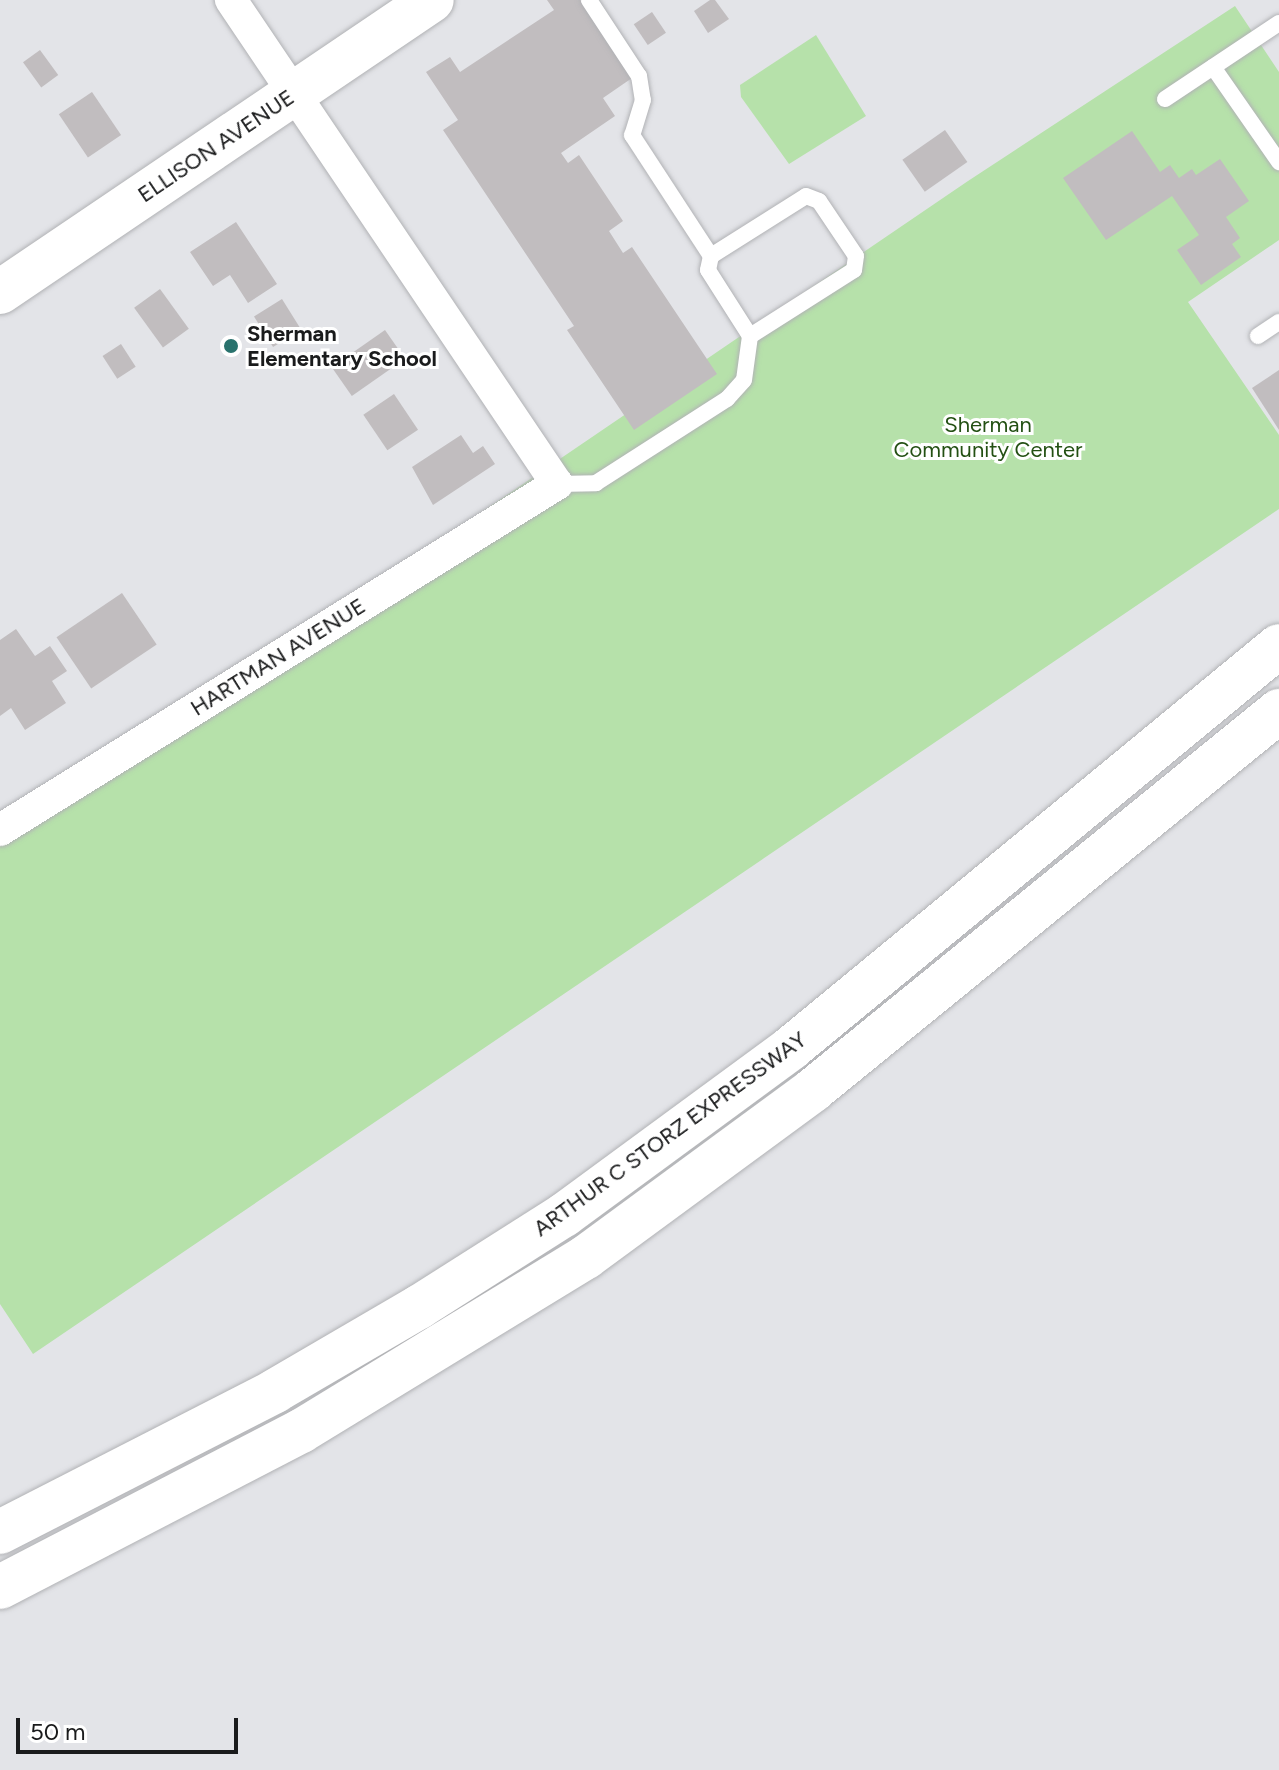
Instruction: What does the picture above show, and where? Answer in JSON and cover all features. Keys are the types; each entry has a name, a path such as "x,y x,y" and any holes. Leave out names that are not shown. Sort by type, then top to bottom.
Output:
{"main road":[{"name":"ELLISON AVENUE","path":"0,292 432,0"},
{"name":"ARTHUR C STORZ EXPRESSWAY","path":"0,1532 275,1391 564,1215 791,1048 1279,646"},
{"path":"0,1587 301,1431 586,1257 825,1081 1279,711"}],"street":[{"path":"231,0 557,484"},
{"name":"HARTMAN AVENUE","path":"0,830 557,484"}],"lane":[{"path":"557,484 596,483 727,399 744,380 750,336 708,270 711,256 632,135 643,100 639,76 589,0"},
{"path":"1165,99 1279,23"},
{"path":"1213,67 1279,162"},
{"path":"711,256 806,196 819,201 856,256 854,270 750,336"},
{"path":"1258,336 1279,322"}],"green space":[{"name":"Sherman Community Center","path":"1235,6 1279,72 1279,240 1188,302 1279,435 1279,509 33,1354 0,1304 0,840 968,181"},
{"path":"816,35 866,116 789,164 741,97 740,85"}],"building":[{"path":"547,0 580,0 632,78 603,98 615,116 561,153 568,163 579,155 623,221 609,231 623,253 632,247 717,374 634,430 567,330 574,326 443,130 458,120 426,72 450,57 460,72 554,10"},
{"path":"715,0 729,19 708,33 694,11"},
{"path":"652,12 666,33 648,45 634,24"},
{"path":"40,50 58,75 41,87 23,62"},
{"path":"92,92 121,135 88,157 59,114"},
{"path":"945,130 967,162 925,192 902,160"},
{"path":"1132,131 1160,172 1170,165 1179,178 1192,169 1196,175 1220,159 1249,201 1226,217 1240,238 1232,244 1241,257 1201,285 1177,250 1199,235 1172,196 1106,240 1063,178"},
{"path":"236,222 277,284 248,303 230,275 213,286 190,252"},
{"path":"160,289 189,329 163,347 134,308"},
{"path":"282,299 301,330 273,347 254,316"},
{"path":"385,330 405,359 352,396 332,367"},
{"path":"121,344 136,367 117,379 103,356"},
{"path":"1279,370 1279,430 1252,388"},
{"path":"394,394 418,430 387,450 363,415"},
{"path":"461,435 473,453 483,446 495,464 433,505 412,467"},
{"path":"122,593 157,644 91,689 57,637"},
{"path":"16,629 35,656 50,646 67,671 52,681 66,703 25,730 11,708 0,716 0,640"}],"place":[{"name":"Sherman Elementary School","path":"231,346"}]}
